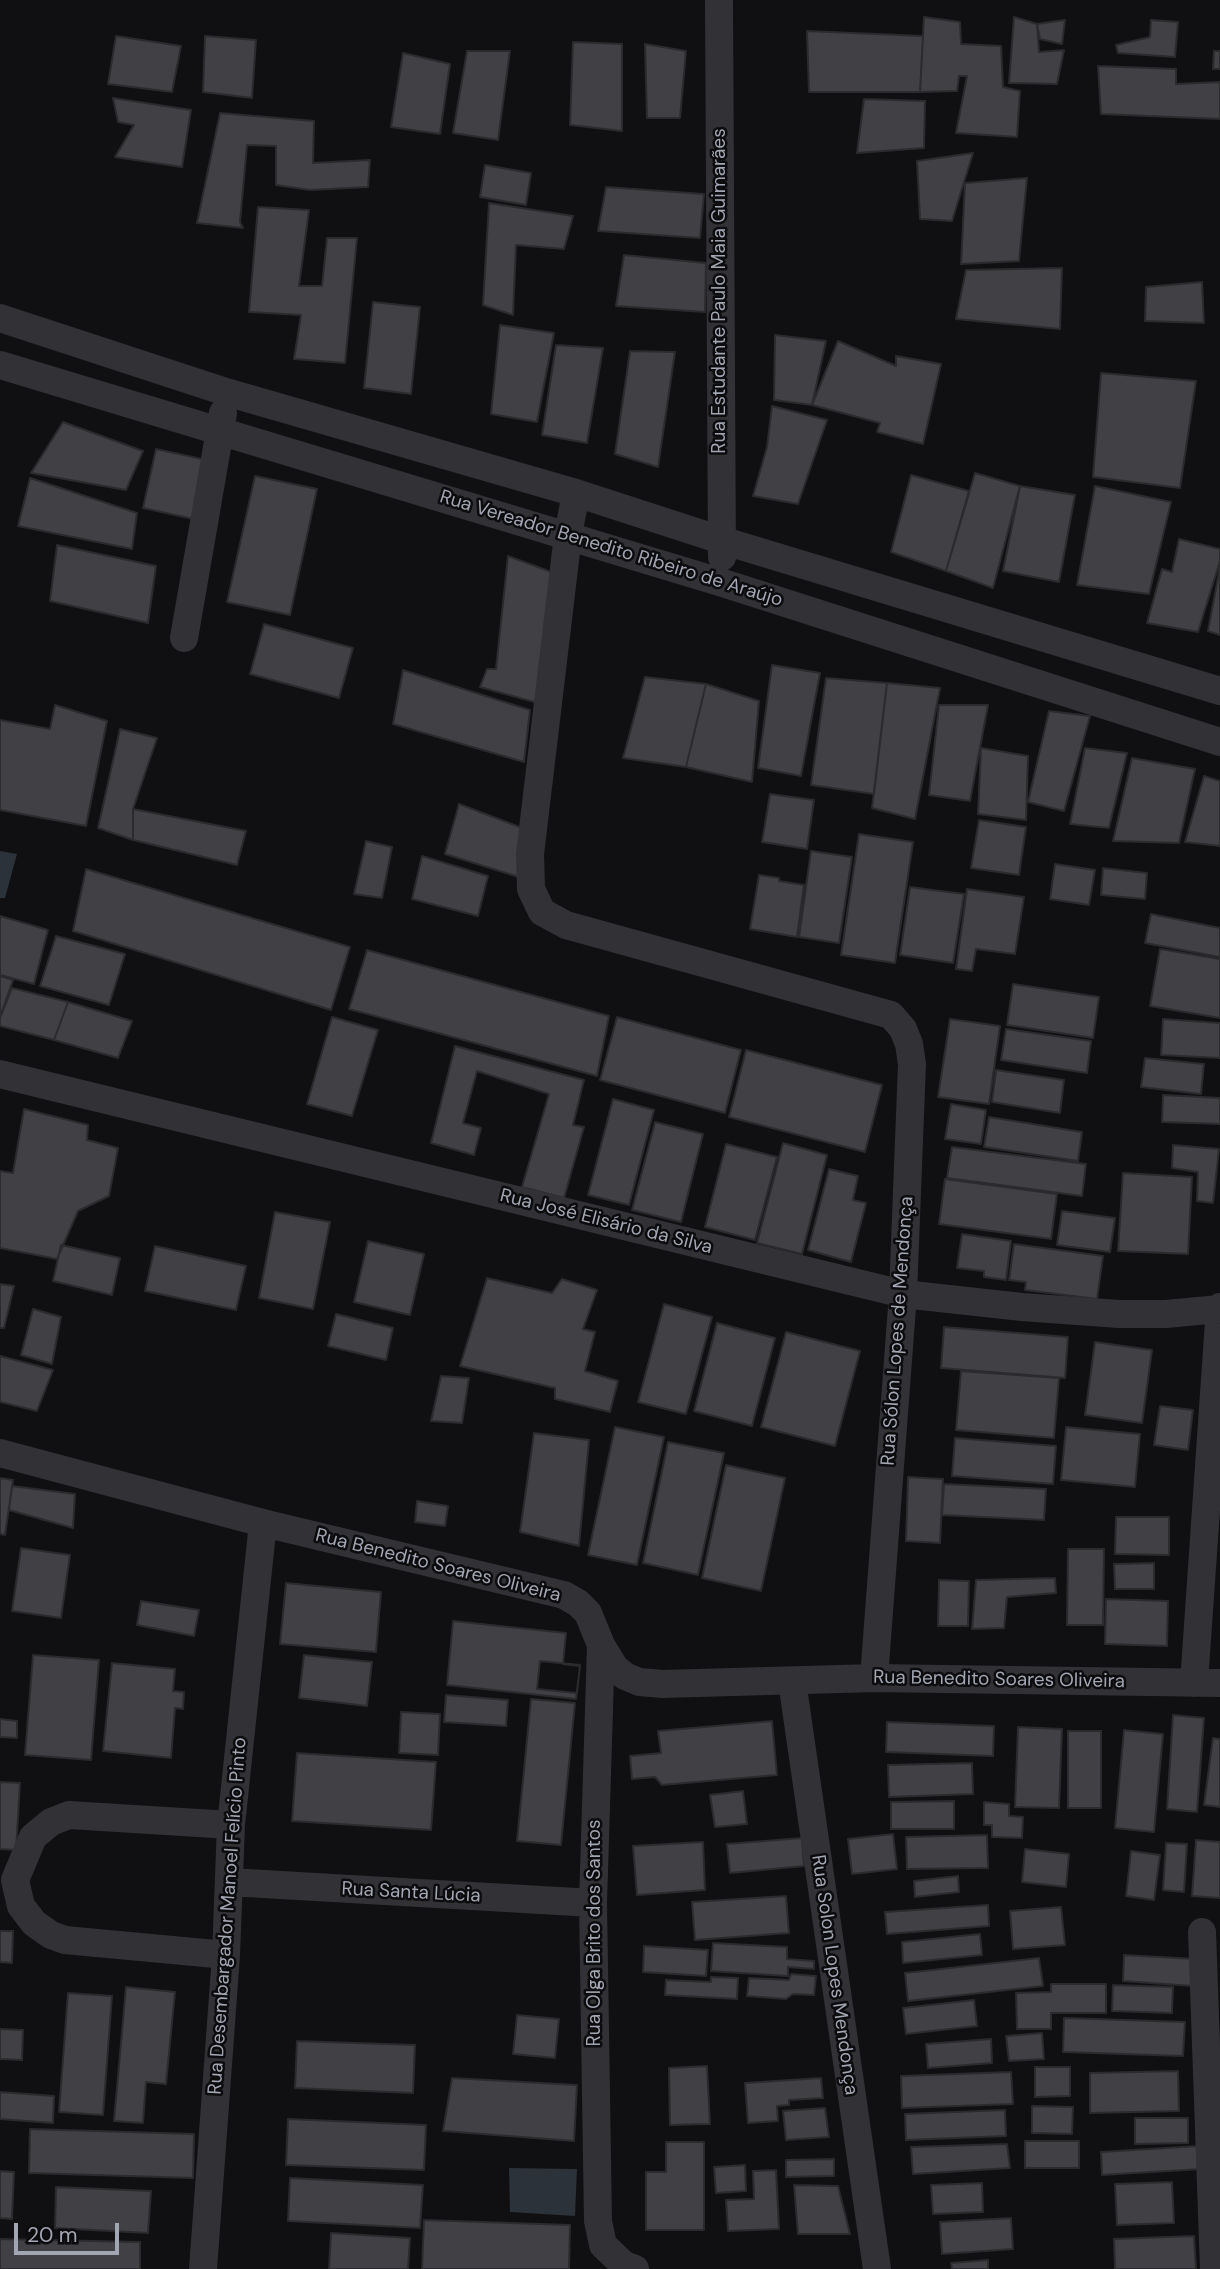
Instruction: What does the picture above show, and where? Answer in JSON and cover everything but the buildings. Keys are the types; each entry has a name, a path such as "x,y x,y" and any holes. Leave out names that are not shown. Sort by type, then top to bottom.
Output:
{"street":[{"name":"Rua Estudante Paulo Maia Guimarães","path":"719,0 723,583"},
{"path":"0,318 226,392 576,493 721,540 1220,691"},
{"name":"Rua Vereador Benedito Ribeiro de Araújo","path":"0,365 568,535 1220,742"},
{"path":"184,638 226,392"},
{"name":"Rua Sólon Lopes de Mendonça","path":"576,493 568,535 530,854 531,889 542,912 566,925 891,1016 903,1029 909,1044 912,1064 903,1294 874,1678"},
{"name":"Rua José Elisário da Silva","path":"0,1074 903,1294 1119,1314 1166,1314 1220,1308"},
{"path":"1207,1683 1220,1308"},
{"name":"Rua Benedito Soares Oliveira","path":"0,1453 263,1523 564,1595 588,1613 601,1645 615,1668 639,1682 663,1684 874,1678 1207,1683"},
{"name":"Rua Desembargador Manoel Felício Pinto","path":"203,2269 226,1955 231,1825 263,1523"},
{"name":"Rua Olga Brito dos Santos","path":"601,1645 593,1903 598,2221 603,2245 624,2265 635,2269"},
{"name":"Rua Solon Lopes Mendonça","path":"792,1681 877,2269"},
{"path":"226,1955 65,1940 51,1936 34,1923 7,1880 33,1837 51,1822 69,1815 231,1825"},
{"name":"Rua Santa Lúcia","path":"229,1882 593,1903"},
{"path":"1202,1932 1214,2269"}],"shaded area":[{"path":"0,851 17,854 5,898 0,898"},
{"path":"509,2168 577,2169 575,2216 510,2212"}]}
